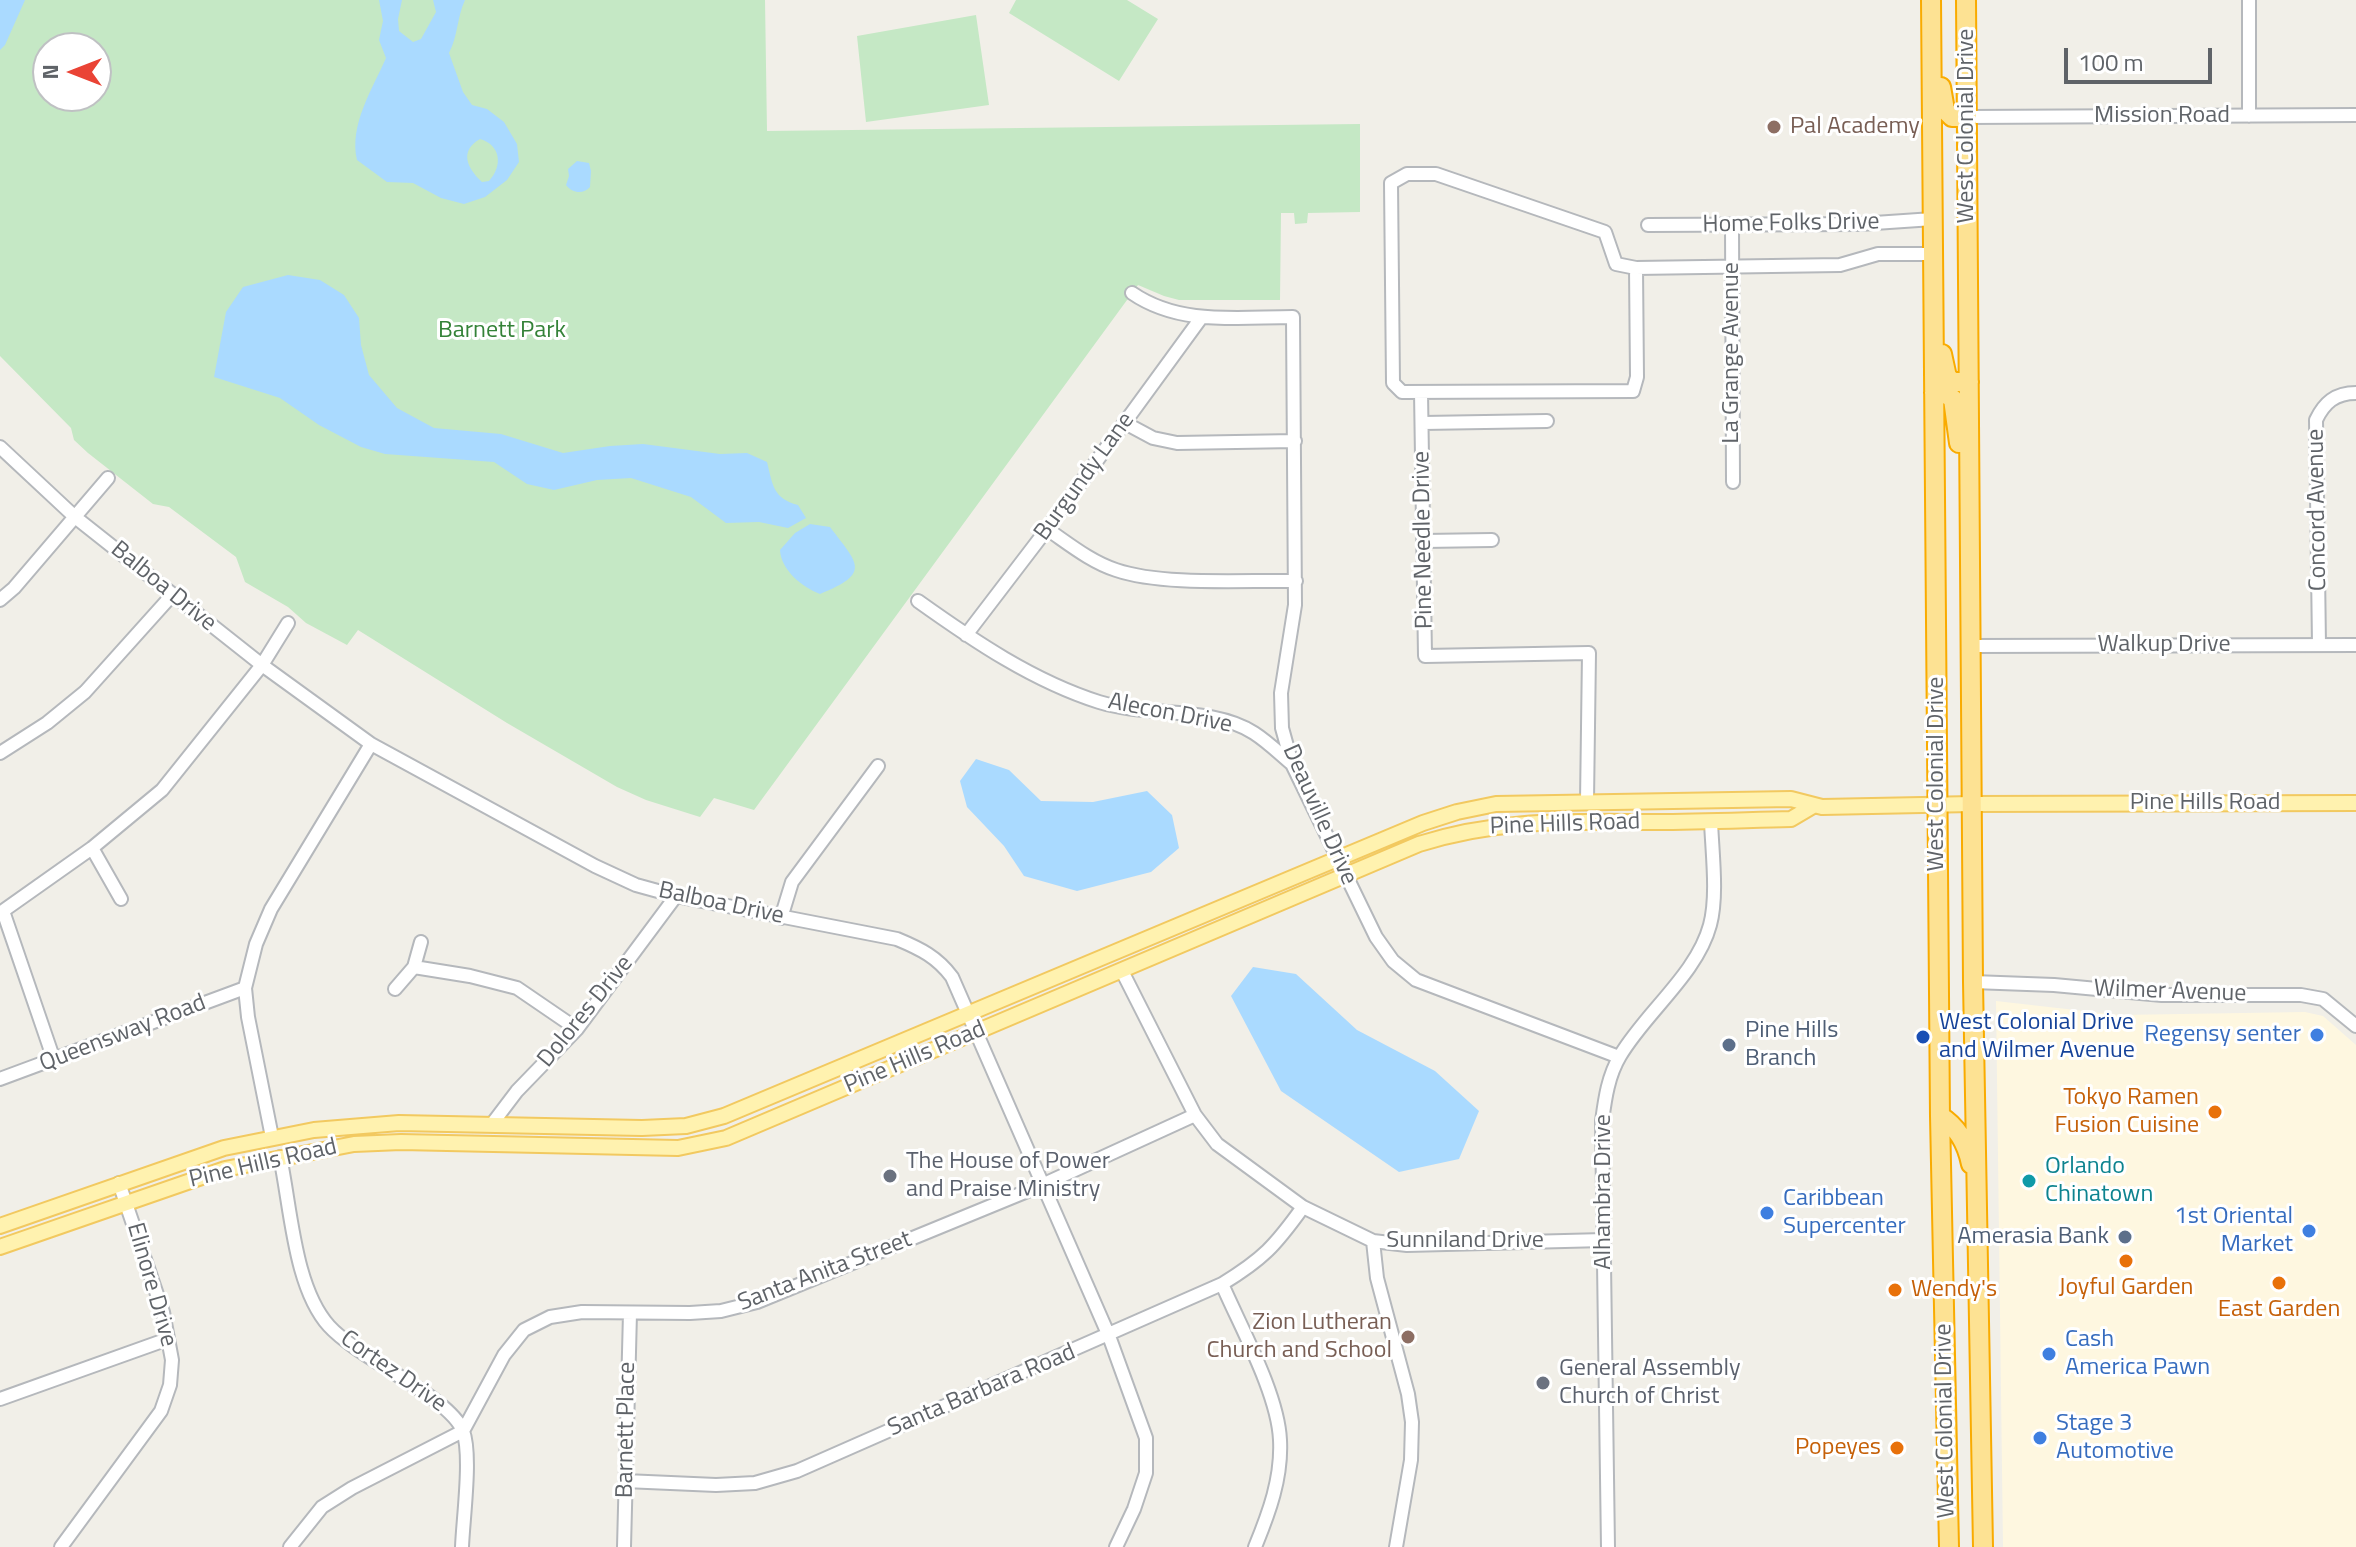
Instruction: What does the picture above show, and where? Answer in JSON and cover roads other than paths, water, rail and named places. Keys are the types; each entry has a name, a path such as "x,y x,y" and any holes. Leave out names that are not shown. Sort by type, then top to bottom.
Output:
{"highway":[{"name":"West Colonial Drive","path":"1931,0 1940,1116 1950,1542"},
{"name":"West Colonial Drive","path":"1966,0 1973,982 1983,1547"},
{"path":"1931,32 1941,43 1941,91 1945,110 1952,117 1967,117"},
{"path":"1934,302 1943,321 1942,359 1947,377 1953,382 1969,382"},
{"path":"1934,393 1946,394 1953,399 1959,469 1970,486"},
{"path":"1940,1116 1960,1134 1969,1154 1977,1195"},
{"path":"1945,1375 1979,1373"}],"main road":[{"name":"Pine Hills Road","path":"0,1226 224,1148 272,1137 353,1125 492,1124 642,1128 686,1126 724,1116 1336,858 1423,823 1496,804 1772,799 1791,799 1813,806 2356,803"},
{"path":"1711,821 1724,811 1757,808 1772,799"},
{"name":"Pine Hills Road","path":"0,1247 216,1172 354,1144 401,1142 651,1148 688,1146 726,1138 1419,844 1454,833 1497,825 1791,819 1813,806"}],"street":[{"path":"2249,0 2249,116"},
{"name":"Mission Road","path":"1967,117 2356,115"},
{"path":"1636,268 1637,377 1633,391 1402,392 1393,383 1391,183 1407,174 1436,174 1605,232 1616,264 1636,268 1840,265 1878,254 1933,254"},
{"name":"Home Folks Drive","path":"1648,225 1860,224 1933,219"},
{"name":"La Grange Avenue","path":"1732,225 1733,482"},
{"path":"1132,293 1148,304 1170,312 1201,318"},
{"name":"Deauville Drive","path":"1201,318 1293,317 1296,581 1281,693 1282,728 1292,764 1376,937 1393,961 1416,980 1619,1057"},
{"name":"Burgundy Lane","path":"966,635 1201,318"},
{"name":"Pine Needle Drive","path":"1421,392 1425,656 1589,653 1587,801"},
{"name":"Concord Avenue","path":"2319,645 2316,420 2323,405 2333,398 2352,393"},
{"path":"1423,423 1547,421"},
{"path":"1125,423 1153,438 1177,443 1295,441"},
{"name":"Balboa Drive","path":"0,447 75,517 262,665 371,744 595,866 636,885 676,896 897,939 930,953 952,977 1109,1336 1146,1438 1146,1473 1134,1509 1116,1547"},
{"path":"0,600 14,588 108,478"},
{"path":"1047,529 1089,558 1116,570 1139,575 1161,579 1296,581"},
{"path":"1424,541 1492,540"},
{"path":"0,753 47,723 85,692 173,594"},
{"name":"Alecon Drive","path":"918,601 1024,670 1101,702 1137,710 1223,720 1253,732 1292,764"},
{"path":"54,1060 2,912 92,848 162,790 262,665 288,623"},
{"name":"Walkup Drive","path":"1971,646 2356,645"},
{"path":"272,1137 245,988 256,944 271,909 371,744"},
{"path":"781,918 792,882 878,766"},
{"name":"Alhambra Drive","path":"1608,1547 1602,1121 1607,1088 1619,1057 1699,953 1708,931 1712,896 1711,821"},
{"path":"92,848 121,899"},
{"name":"Dolores Drive","path":"492,1124 517,1091 577,1029 676,896"},
{"path":"395,989 414,967 421,942"},
{"path":"414,967 517,988 577,1029"},
{"name":"Sunniland Drive","path":"1122,971 1195,1115 1217,1144 1303,1207 1373,1241 1407,1245 1604,1240"},
{"name":"Wilmer Avenue","path":"1973,982 2054,985 2162,995 2301,995 2323,999 2356,1026"},
{"name":"Queensway Road","path":"0,1079 245,988"},
{"name":"Santa Anita Street","path":"463,1431 504,1355 524,1330 550,1317 582,1312 721,1311 757,1302 1042,1185 1195,1115"},
{"name":"Cortez Drive","path":"280,1157 309,1294 328,1325 348,1343 451,1412 463,1431 466,1456 462,1547"},
{"name":"Elinore Drive","path":"61,1547 161,1411 170,1385 172,1360 163,1312 119,1183"},
{"name":"Santa Barbara Road","path":"625,1481 716,1485 755,1483 797,1471 1222,1284 1274,1247 1303,1207"},
{"path":"1373,1241 1377,1278 1408,1394 1412,1422 1411,1460 1396,1547"},
{"path":"1222,1284 1272,1399 1281,1439 1273,1503 1255,1547"},
{"name":"Barnett Place","path":"624,1547 630,1313"},
{"path":"0,1399 168,1339"},
{"path":"290,1547 322,1507 352,1488 463,1431"}],"water":[{"path":"0,0 25,0 0,50"},
{"path":"379,0 402,0 399,31 413,42 421,39 436,12 433,0 465,0 449,53 463,92 472,105 487,109 504,122 517,144 519,162 507,180 485,197 464,204 441,198 413,183 387,182 357,160 355,147 359,121 386,58 379,40 383,21","holes":["480,139 496,151 498,163 489,181 482,182 472,171 467,154"]},
{"path":"577,161 589,163 591,171 590,187 581,192 571,190 566,185 568,169"},
{"path":"288,275 320,280 344,295 359,318 361,345 369,375 397,408 434,428 501,434 563,453 643,444 720,454 747,453 767,462 775,490 783,499 798,505 806,518 788,528 759,522 726,523 691,497 631,478 597,480 554,490 527,484 494,462 385,454 361,447 319,425 280,398 214,377 226,312 243,287"},
{"path":"810,524 830,527 848,550 855,566 847,580 820,594 794,577 784,564 780,550 795,533"},
{"path":"976,759 1009,770 1041,801 1093,802 1147,791 1172,815 1179,848 1151,872 1077,891 1024,876 1004,846 967,807 960,781"},
{"path":"1253,967 1296,974 1357,1030 1435,1071 1479,1111 1459,1159 1399,1172 1281,1091 1231,996"}],"place":[{"name":"Pal Academy","path":"1774,127"},
{"name":"Regensy senter","path":"2317,1035"},
{"name":"West Colonial Drive and Wilmer Avenue","path":"1923,1037"},
{"name":"Pine Hills Branch","path":"1729,1045"},
{"name":"Tokyo Ramen Fusion Cuisine","path":"2215,1112"},
{"name":"The House of Power and Praise Ministry","path":"890,1176"},
{"name":"Orlando Chinatown","path":"2029,1181"},
{"name":"Caribbean Supercenter","path":"1767,1213"},
{"name":"1st Oriental Market","path":"2309,1231"},
{"name":"Amerasia Bank","path":"2125,1237"},
{"name":"Joyful Garden","path":"2126,1261"},
{"name":"East Garden","path":"2279,1283"},
{"name":"Wendy's","path":"1895,1290"},
{"name":"Zion Lutheran Church and School","path":"1408,1337"},
{"name":"Cash America Pawn","path":"2049,1354"},
{"name":"General Assembly Church of Christ","path":"1543,1383"},
{"name":"Stage 3 Automotive","path":"2040,1438"},
{"name":"Popeyes","path":"1897,1448"}],"park label":[{"name":"Barnett Park","path":"502,331"}]}
